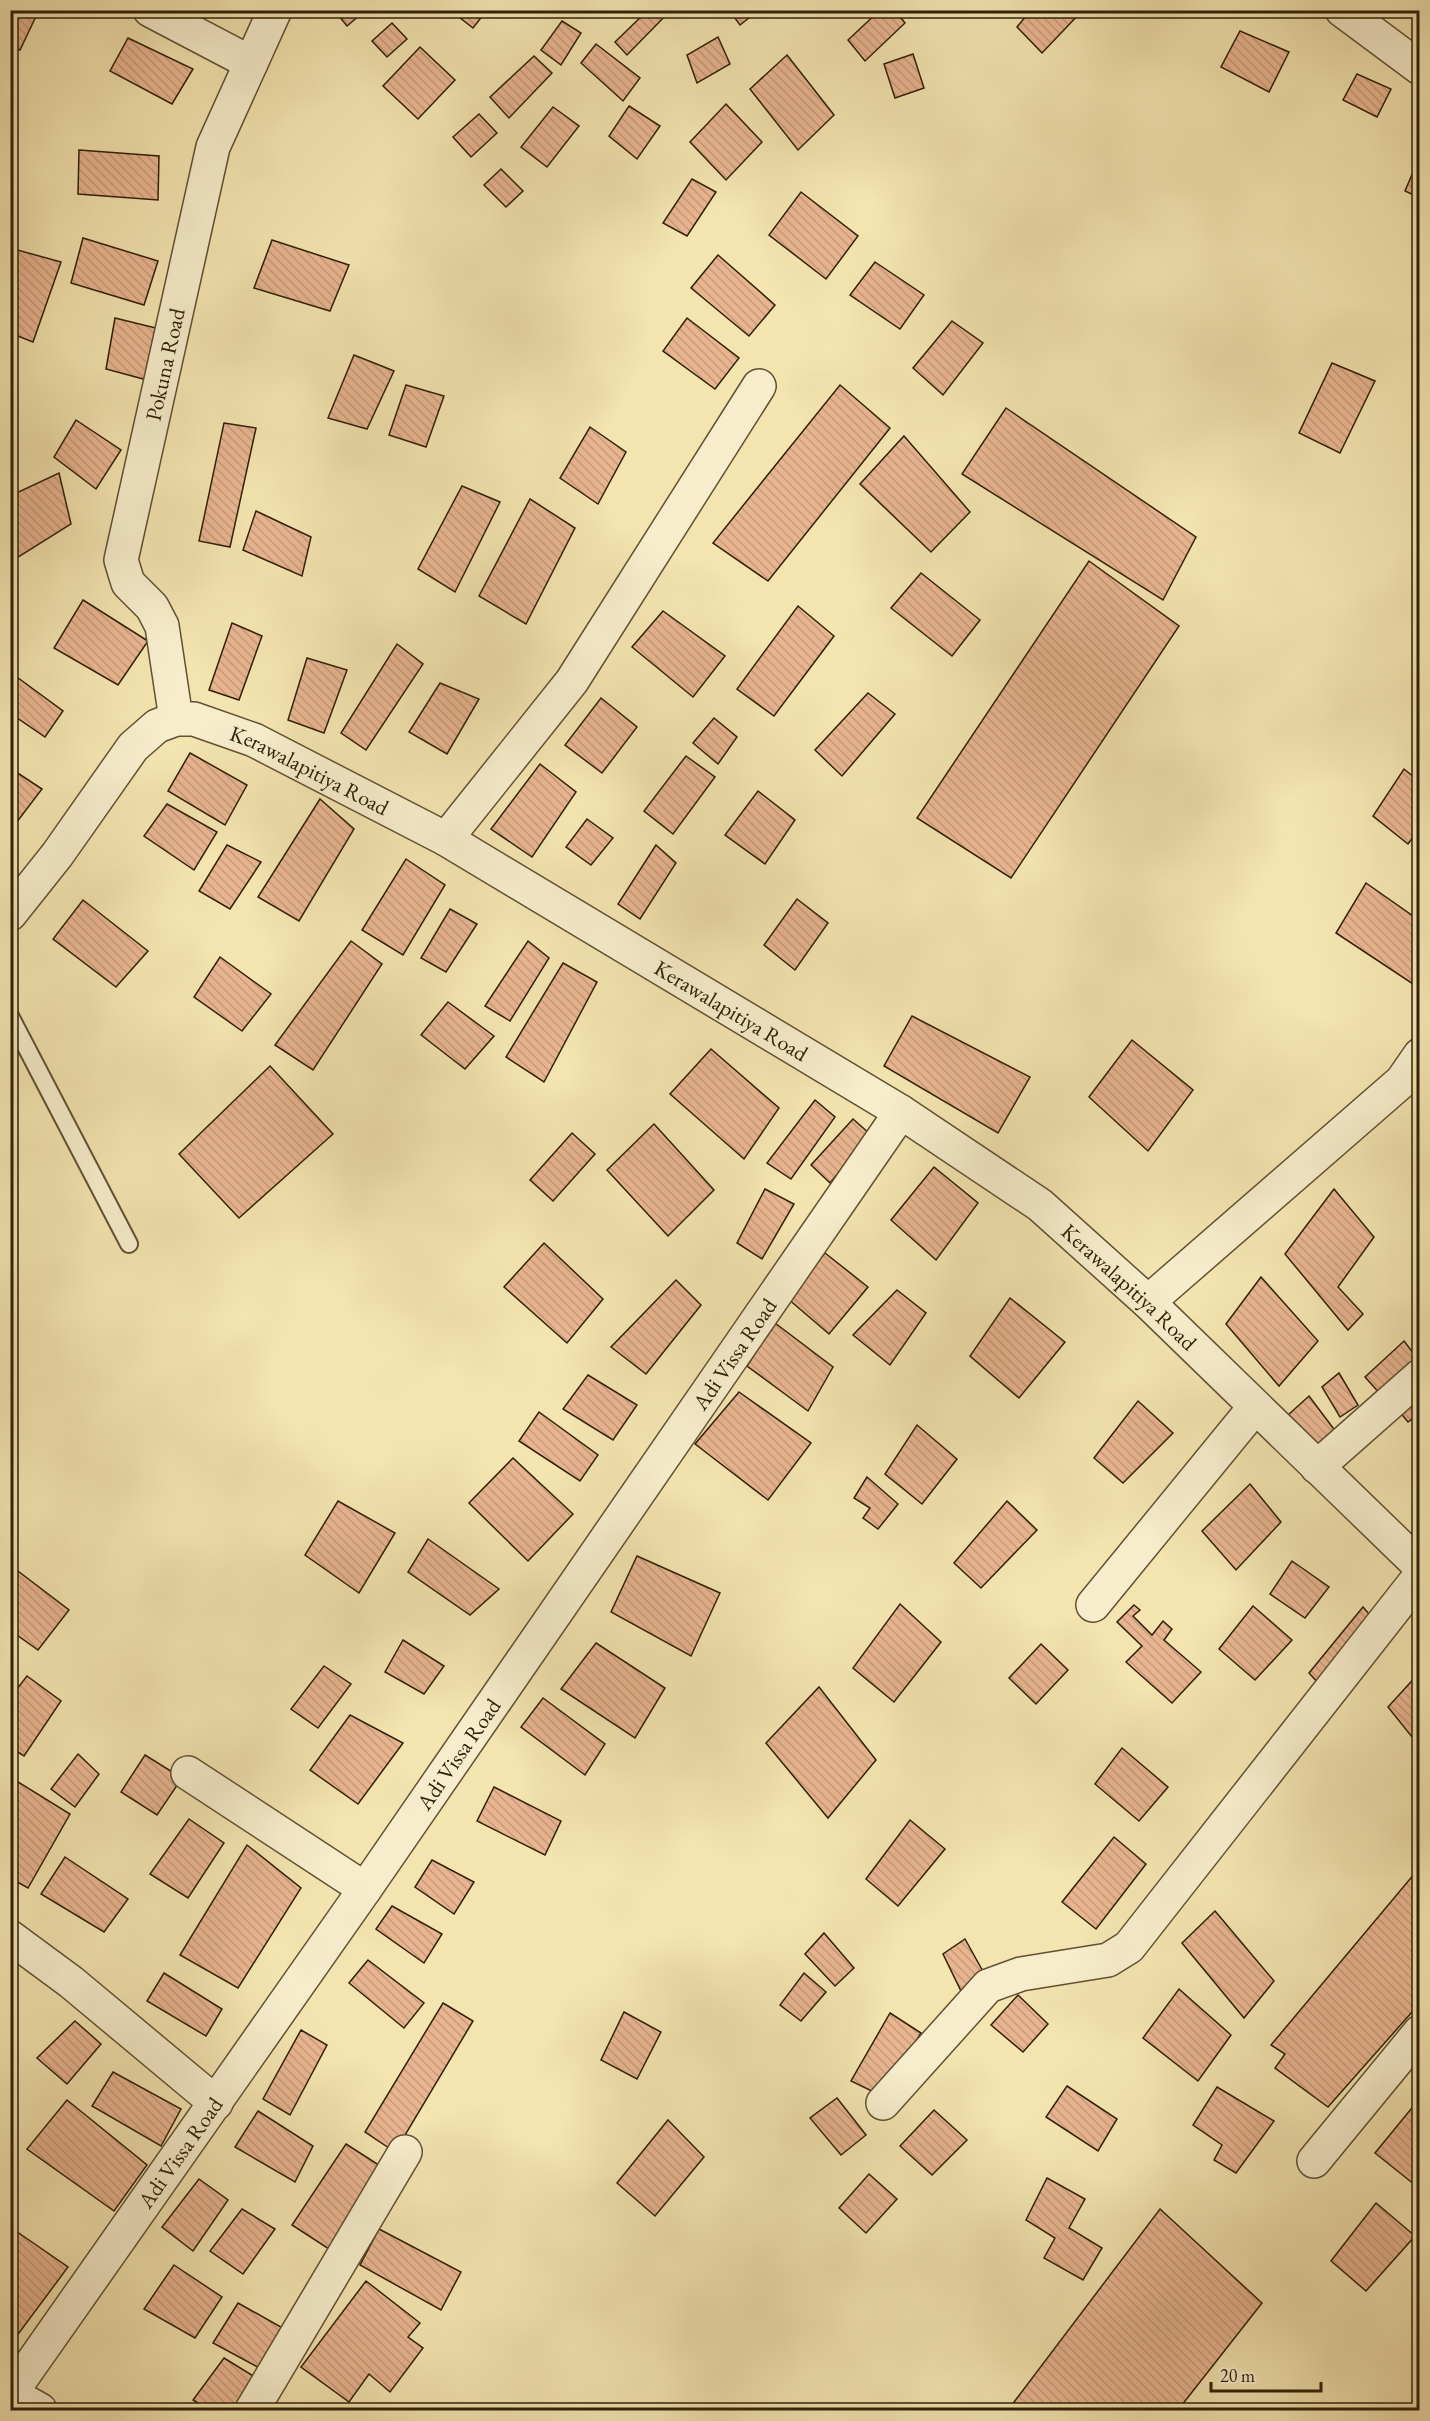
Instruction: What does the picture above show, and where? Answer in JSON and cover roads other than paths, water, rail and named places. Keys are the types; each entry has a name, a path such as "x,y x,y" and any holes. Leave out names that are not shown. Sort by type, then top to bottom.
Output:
{"street":[{"path":"150,10 251,63"},
{"name":"Pokuna Road","path":"176,719 162,626 152,607 128,583 120,560 213,147 274,10"},
{"path":"1342,10 1419,68"},
{"path":"446,839 572,681 759,386"},
{"path":"10,914 57,855 133,747 157,726 176,719"},
{"name":"Kerawalapitiya Road","path":"176,719 194,719 254,740 446,839 901,1112 1040,1205 1148,1302 1419,1566"},
{"path":"1148,1302 1402,1081 1419,1055"},
{"name":"Adi Vissa Road","path":"11,2393 365,1889 901,1112"},
{"path":"1317,1467 1419,1376"},
{"path":"1093,1605 1255,1407"},
{"path":"883,2103 988,1986 1021,1974 1108,1960 1129,1947 1419,1576"},
{"path":"188,1773 365,1889"},
{"path":"10,1937 71,1982 216,2103"},
{"path":"1314,2161 1419,2032"},
{"path":"252,2410 405,2152"},
{"path":"11,2393 40,2410"}],"lane":[{"path":"10,1016 129,1244"}]}
